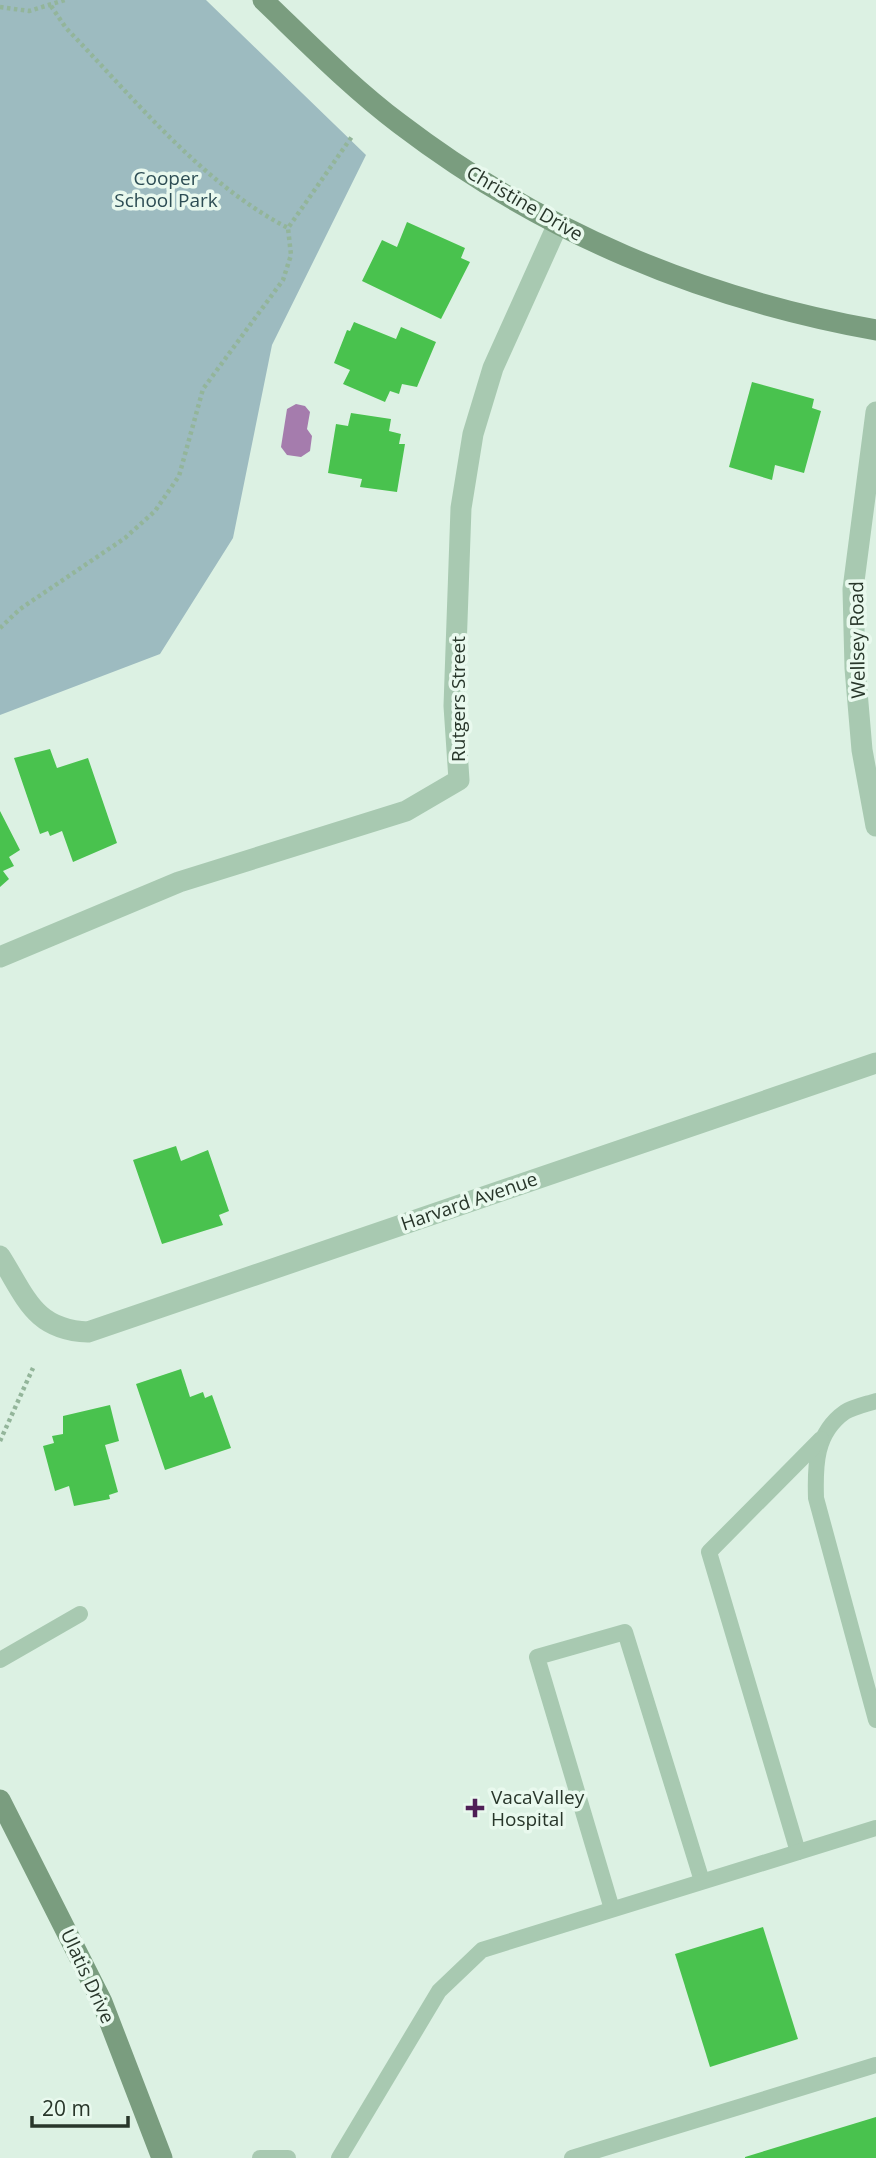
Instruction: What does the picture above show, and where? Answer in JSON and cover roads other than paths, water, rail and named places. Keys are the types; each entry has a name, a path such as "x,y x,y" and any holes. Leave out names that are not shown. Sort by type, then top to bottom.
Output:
{"street":[{"name":"Christine Drive","path":"263,0 344,77 400,124 476,177 556,226 667,275 765,306 876,330"},
{"name":"Rutgers Street","path":"0,957 179,883 406,811 459,780 454,706 461,508 474,434 494,368 556,226"},
{"name":"Wellsey Road","path":"876,412 853,589 855,668 862,750 876,826"},
{"name":"Harvard Avenue","path":"0,1256 32,1308 50,1325 88,1332 876,1063"},
{"name":"Ulatis Drive","path":"0,1800 102,2002 162,2158"}],"lane":[{"path":"798,1852 709,1552 821,1439 844,1412 876,1401"},
{"path":"821,1439 815,1464 816,1498 876,1720"},
{"path":"0,1660 80,1614"},
{"path":"612,1909 537,1657 625,1632 702,1881"},
{"path":"339,2158 439,1991 482,1950 876,1828"},
{"path":"572,2158 700,2122 876,2065"},
{"path":"260,2158 288,2158"}],"place":[{"name":"VacaValley Hospital","path":"475,1808"}],"park label":[{"name":"Cooper School Park","path":"166,189"}]}
